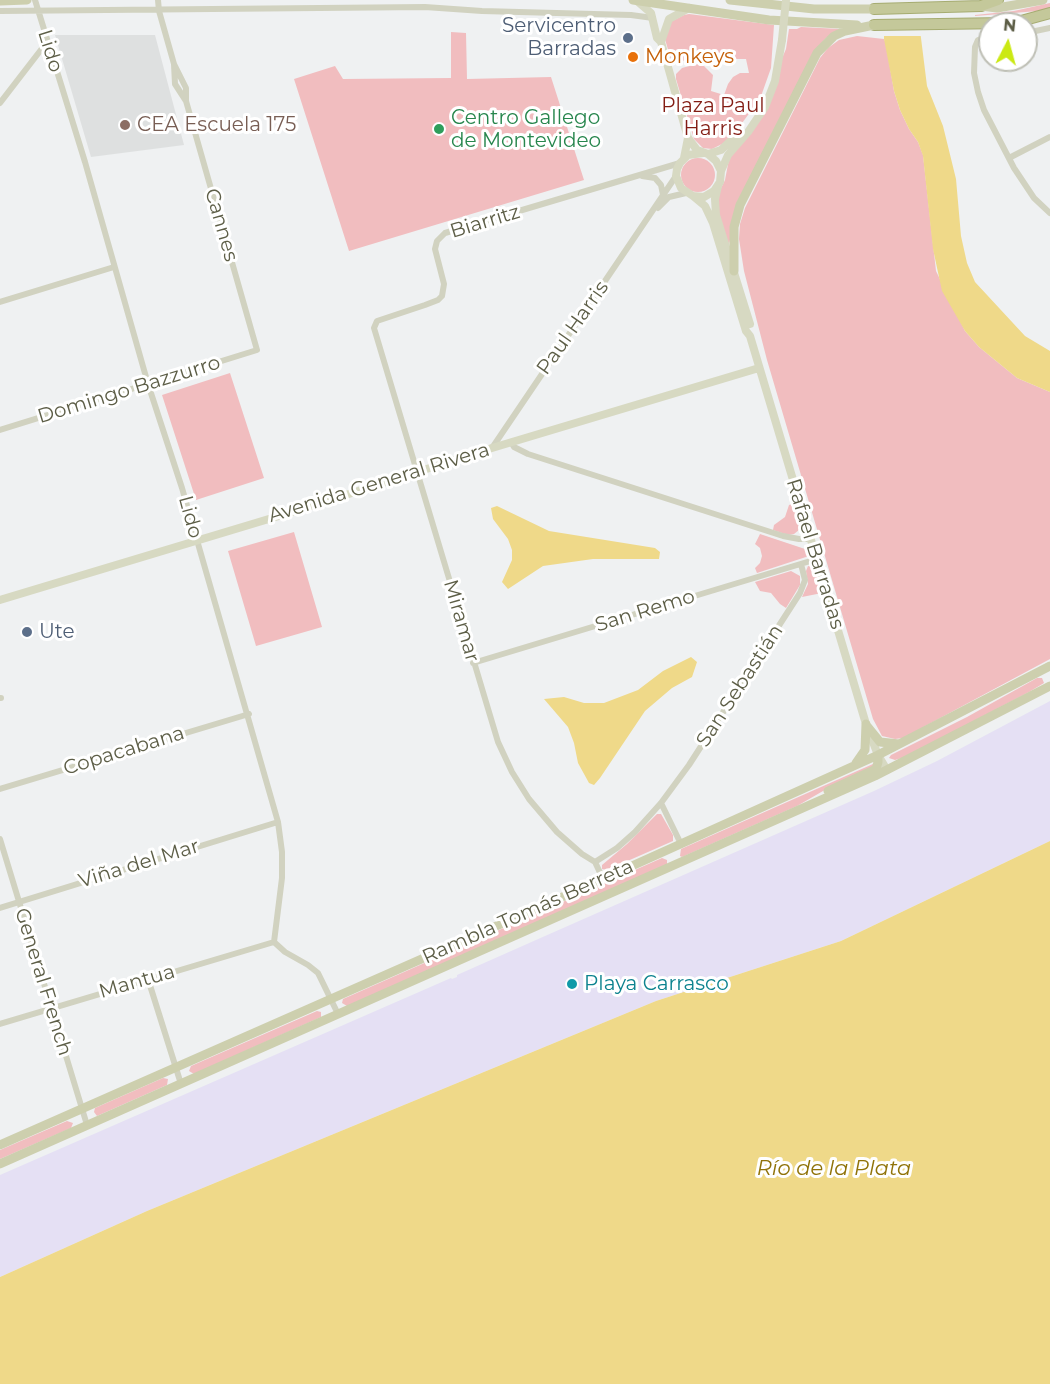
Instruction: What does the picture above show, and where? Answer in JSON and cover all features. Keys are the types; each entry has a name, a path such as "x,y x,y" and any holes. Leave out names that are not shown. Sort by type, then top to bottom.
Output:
{"highway":[{"path":"874,9 981,6 998,0"},
{"path":"874,25 1005,23 1050,13"}],"main road":[{"path":"0,1 27,0"},
{"path":"635,0 649,10 653,18 688,138 698,150 716,161 721,171"},
{"path":"635,0 810,24 874,25"},
{"path":"730,0 814,9 874,9"},
{"path":"721,171 728,154 753,126 765,107 775,81 784,0"},
{"path":"981,6 998,8 1043,0"},
{"path":"653,18 669,19 689,8"},
{"path":"661,42 669,19"},
{"path":"734,271 734,227 740,205 817,53 824,44 840,33 874,25"},
{"path":"682,160 693,153 705,154 721,150 744,128 760,106 771,80 780,40"},
{"path":"676,176 688,138"},
{"name":"Rafael Barradas","path":"721,171 715,199 716,215 751,330 750,336"},
{"name":"Rafael Barradas","path":"676,176 681,188 700,201 708,211 746,331 750,336 866,724 878,755 887,770"},
{"path":"689,195 698,197 710,194 718,186"},
{"name":"Avenida General Rivera","path":"0,600 759,368"},
{"name":"Rambla Tomás Berreta","path":"0,1145 852,767 1049,669"},
{"name":"Rambla Tomás Berreta","path":"0,1164 807,807 887,770 1050,686"},
{"path":"866,724 880,742 902,744"},
{"path":"852,767 865,750 866,724"},
{"path":"807,807 826,792 876,769 878,755"},
{"path":"670,849 677,866"}],"street":[{"name":"Lido","path":"35,0 85,162 148,384 182,488 249,714 278,822 281,836 282,869 274,942"},
{"name":"Cannes","path":"158,0 174,64 175,84 186,101 257,350"},
{"path":"456,0 456,8"},
{"path":"0,11 456,8 653,18"},
{"path":"978,40 974,74 984,110 1009,158 1034,198 1050,213"},
{"path":"0,103 47,42"},
{"path":"1009,158 1050,137"},
{"name":"Biarritz","path":"374,331 377,321 438,300 442,296 444,284 435,249 437,241 445,234 682,160"},
{"name":"Paul Harris","path":"492,448 676,176"},
{"path":"633,177 655,178 661,185 663,195"},
{"name":"Paul Harris","path":"655,210 669,197 689,195"},
{"path":"0,302 114,267"},
{"name":"Miramar","path":"374,331 498,742 522,789 557,832 595,862 603,879"},
{"name":"Domingo Bazzurro","path":"0,430 257,350"},
{"path":"511,442 520,451 539,458 783,536 811,539"},
{"name":"San Remo","path":"473,663 817,559"},
{"name":"San Sebastián","path":"595,862 617,848 661,804 696,755 800,593 805,580 801,564"},
{"name":"Copacabana","path":"0,789 249,714"},
{"path":"661,804 681,844"},
{"name":"Viña del Mar","path":"0,908 278,822"},
{"name":"General French","path":"0,839 87,1125"},
{"path":"274,942 285,952 314,969 321,978 338,1014"},
{"name":"Mantua","path":"0,1024 274,942"},
{"path":"148,979 182,1084"}],"shaded area":[{"path":"55,35 155,35 184,145 91,157"}],"green space":[{"path":"1050,3 1050,8 1038,11 1004,12"},
{"name":"Plaza Paul Harris","path":"689,14 774,25 771,68 760,99 724,143 712,149 703,148 694,139 676,74 682,68 697,64 704,66 713,75 711,91 724,95 733,77 740,73 749,73 746,59 725,59 708,54 679,62 671,60 665,39 670,22"},
{"path":"801,27 840,29 826,38 814,51 737,203 729,245 717,210 719,192 725,180 729,159 750,133 786,49 789,29"},
{"name":"Centro Gallego de Montevideo","path":"451,32 466,33 467,79 551,77 584,180 349,251 294,79 335,66 343,79 451,78"},
{"path":"857,36 884,39 886,44 894,91 900,110 923,155 936,271 965,331 979,347 1017,378 1050,392 1050,659 903,738 895,739 882,736 873,719 767,360 744,271 739,239 740,224 745,208 820,58 839,40"},
{"path":"698,158 710,163 715,175 710,187 698,192 686,187 681,175 686,163"},
{"path":"230,373 264,478 196,500 162,395"},
{"path":"794,503 801,523 799,530 788,535 773,530 774,525 785,517 789,505"},
{"path":"294,532 322,627 256,646 228,551"},
{"path":"760,534 805,549 809,552 809,556 757,573 755,568 762,556 760,548 755,544"},
{"path":"808,566 814,567 822,593 802,597 808,584 806,571"},
{"path":"791,571 800,576 800,585 786,608 771,593 760,591 755,582"},
{"path":"1037,678 1042,678 1044,683 905,757 895,760 889,758 891,755 967,717"},
{"path":"873,764 873,769 823,791 797,806 680,856 681,849"},
{"path":"657,814 661,814 673,835 673,841 607,870 602,869 602,865"},
{"path":"662,858 667,860 667,865 347,1006 342,1003 343,999"},
{"path":"317,1011 321,1012 321,1017 194,1074 189,1071 191,1066"},
{"path":"163,1078 168,1079 167,1085 97,1116 94,1112 95,1108"},
{"path":"67,1121 73,1123 71,1128 0,1159 0,1150"}],"sand":[{"name":"Playa Carrasco","path":"1050,701 1050,841 841,941 656,1001 147,1211 0,1277 0,1175 457,977 457,975 874,791 937,761"}],"water":[{"path":"884,0 920,30 927,86 943,126 956,179 961,236 967,263 975,282 1025,336 1050,351 1050,392 1017,378 979,347 965,331 942,291 933,249 923,156 900,110 894,91 884,39"},
{"path":"497,506 549,531 655,548 660,552 659,559 593,559 543,566 508,589 502,582 512,560 512,550 508,539 493,519 491,508"},
{"path":"691,657 697,662 692,677 672,688 645,711 600,778 594,785 589,783 578,763 568,727 544,699 564,697 584,703 604,703 638,690 663,671"},
{"name":"Río de la Plata","path":"1050,841 1050,1384 0,1384 0,1277 147,1211 656,1001 841,941"}],"pier":[{"path":"881,0 922,0 923,36 881,36"}],"place":[{"name":"Servicentro Barradas","path":"628,38"},
{"name":"Monkeys","path":"633,57"},
{"name":"CEA Escuela 175","path":"125,125"},
{"name":"Centro Gallego de Montevideo","path":"439,129"},
{"name":"Ute","path":"27,632"},
{"name":"Playa Carrasco","path":"572,984"}]}
